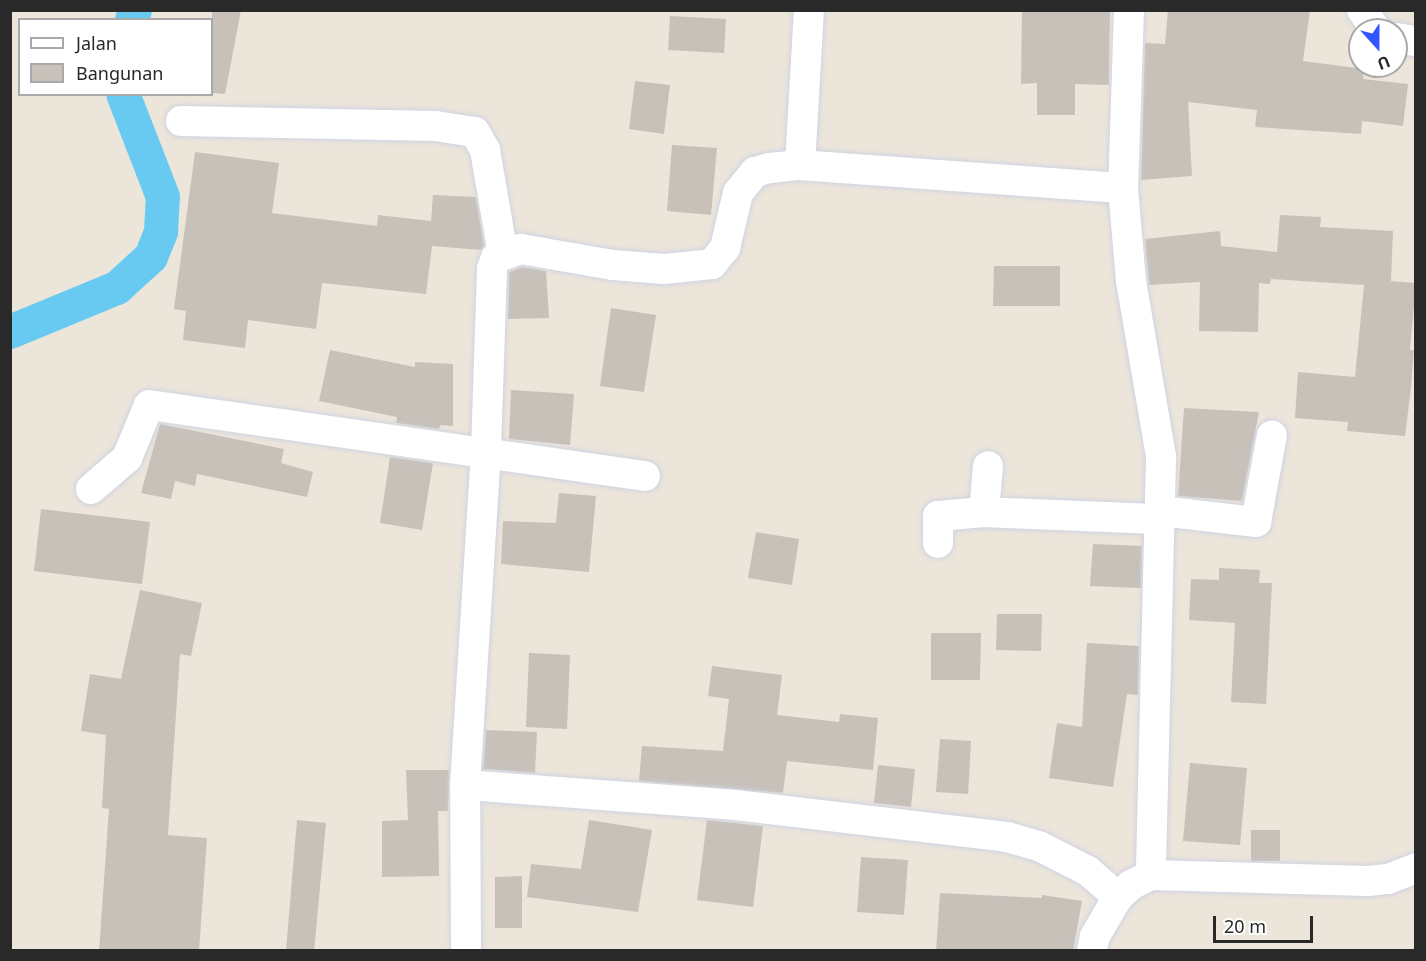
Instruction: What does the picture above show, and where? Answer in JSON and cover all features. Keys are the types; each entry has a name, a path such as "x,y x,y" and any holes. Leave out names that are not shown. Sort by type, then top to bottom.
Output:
{"street":[{"path":"800,165 809,10"},
{"path":"1129,10 1123,188 1131,281 1157,424 1160,515 1151,875"},
{"path":"181,121 436,126 475,132 485,150 503,254"},
{"path":"466,951 465,785 486,451 492,268 496,258 521,249 613,265 664,269 712,264 725,248 738,193 746,181 755,171 800,165 1123,188"},
{"path":"91,489 127,458 149,405 486,451 645,476"},
{"path":"938,543 939,516 984,512 1160,515 1256,522 1272,435"},
{"path":"984,512 988,466"},
{"path":"465,785 735,805 1007,837 1041,847 1088,871 1118,897"},
{"path":"1092,951 1095,936 1118,897 1131,885 1151,875 1368,881 1388,879 1416,868"}],"building":[{"path":"212,10 241,10 225,94 213,93"},
{"path":"1022,10 1110,10 1109,85 1075,84 1075,115 1037,115 1037,83 1021,84"},
{"path":"1168,10 1310,10 1303,61 1348,67 1348,78 1408,84 1403,126 1362,121 1361,134 1255,127 1257,110 1188,102 1192,176 1141,180 1145,43 1165,44"},
{"path":"670,16 726,19 724,53 668,50"},
{"path":"635,81 670,85 664,134 629,129"},
{"path":"672,145 717,148 711,215 667,211"},
{"path":"195,152 279,163 272,213 377,226 378,215 431,221 433,195 476,197 484,246 481,250 432,246 426,294 322,283 316,329 248,320 245,348 183,340 186,311 174,309"},
{"path":"1280,215 1321,217 1320,227 1393,231 1391,281 1416,283 1410,350 1414,350 1405,436 1347,431 1348,422 1295,418 1298,372 1355,377 1364,285 1271,279 1270,284 1259,283 1258,332 1199,331 1200,282 1149,285 1145,239 1220,231 1221,246 1277,252"},
{"path":"994,266 1060,266 1060,306 993,306"},
{"path":"523,267 546,271 549,318 508,319 509,272"},
{"path":"611,308 656,315 644,392 600,386"},
{"path":"330,350 415,367 415,362 453,364 453,426 440,425 439,429 396,423 397,417 319,401"},
{"path":"511,390 574,394 570,445 509,439"},
{"path":"1184,408 1259,412 1242,501 1178,496"},
{"path":"160,424 284,449 281,463 313,472 307,497 197,474 195,486 175,481 171,499 141,493"},
{"path":"390,457 433,463 422,530 380,523"},
{"path":"559,493 596,496 589,572 501,564 503,521 556,523"},
{"path":"41,509 150,522 142,584 34,571"},
{"path":"756,532 799,539 792,585 748,578"},
{"path":"1093,544 1142,546 1141,588 1090,586"},
{"path":"1219,568 1260,570 1259,583 1272,583 1266,704 1231,702 1235,623 1189,620 1191,579 1219,580"},
{"path":"140,590 202,603 191,656 180,654 168,835 207,838 199,951 99,951 109,809 102,808 106,735 81,731 90,674 121,679"},
{"path":"997,614 1042,614 1041,651 996,650"},
{"path":"931,633 981,633 980,680 931,680"},
{"path":"1087,643 1139,646 1138,695 1127,694 1113,787 1049,778 1057,723 1082,727"},
{"path":"529,653 570,655 567,729 526,727"},
{"path":"712,666 782,675 777,715 839,722 840,714 878,718 873,770 787,761 783,793 639,781 642,746 723,751 729,699 708,696"},
{"path":"486,730 537,732 535,773 483,769"},
{"path":"940,739 971,741 968,794 936,792"},
{"path":"1190,763 1247,768 1240,845 1183,841"},
{"path":"878,765 915,769 911,807 874,803"},
{"path":"406,770 449,770 448,811 438,811 439,876 382,877 382,821 408,820"},
{"path":"297,820 326,823 314,951 286,951"},
{"path":"589,820 652,830 638,912 527,897 531,864 581,869"},
{"path":"707,820 763,826 753,907 697,900"},
{"path":"1251,830 1280,830 1280,861 1251,861"},
{"path":"861,857 908,860 904,915 857,912"},
{"path":"522,876 522,928 495,928 495,877"},
{"path":"940,893 1042,898 1042,895 1082,901 1073,951 936,951"}],"waterway":[{"path":"133,18 135,10"},
{"path":"10,332 117,288 151,257 161,232 163,197 124,96"}]}
